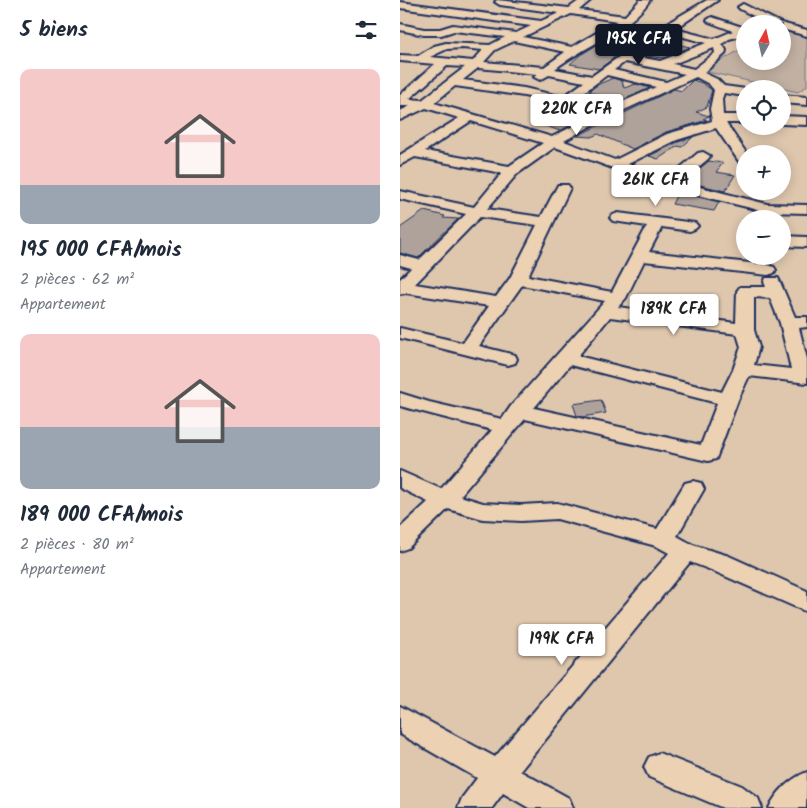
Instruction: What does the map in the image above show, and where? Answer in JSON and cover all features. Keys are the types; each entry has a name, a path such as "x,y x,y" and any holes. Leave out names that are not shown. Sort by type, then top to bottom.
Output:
{"street":[{"path":"404,28 443,0"},
{"path":"400,116 425,104 476,64 491,48 571,11 586,0"},
{"path":"524,92 546,71 627,19 640,9 645,0"},
{"path":"567,100 604,71 713,0"},
{"path":"476,14 501,1 627,19"},
{"path":"400,4 542,24"},
{"path":"743,7 759,15"},
{"path":"712,20 736,29"},
{"path":"794,29 807,25"},
{"path":"404,28 440,32 453,28 515,37 575,51"},
{"path":"791,28 807,33"},
{"path":"401,288 477,212 512,171 553,142 612,111 696,73 720,54 721,50 716,44 665,30"},
{"path":"660,65 716,44 725,37 736,34"},
{"path":"599,36 645,43"},
{"path":"400,47 433,49 448,45 491,48"},
{"path":"421,59 433,49"},
{"path":"400,58 546,71 594,80"},
{"path":"624,58 696,73 716,84 720,89 736,91"},
{"path":"400,101 446,61"},
{"path":"604,71 667,86"},
{"path":"453,82 524,92 612,111"},
{"path":"720,89 714,107 736,145"},
{"path":"791,97 807,90"},
{"path":"791,100 807,101"},
{"path":"400,101 425,104 553,142 670,184 750,205 767,208 807,209"},
{"path":"615,165 672,137 736,116"},
{"path":"400,161 469,117"},
{"path":"721,120 736,119"},
{"path":"791,120 807,121"},
{"path":"413,153 512,171"},
{"path":"670,184 703,156"},
{"path":"468,350 518,279 563,188"},
{"path":"400,196 477,212 547,222"},
{"path":"618,218 690,226"},
{"path":"400,542 444,500 612,304 657,222"},
{"path":"791,241 807,242"},
{"path":"640,256 736,261"},
{"path":"400,260 424,267"},
{"path":"743,370 805,377 789,323 767,265"},
{"path":"518,279 612,304 745,330"},
{"path":"401,288 500,303"},
{"path":"400,399 423,407 512,419 708,454 728,400 743,370 750,347 745,330 746,291 776,293"},
{"path":"789,323 807,322"},
{"path":"400,333 508,360"},
{"path":"565,358 728,400"},
{"path":"400,479 444,500 483,511 520,513 557,511 674,545 720,563 807,602"},
{"path":"473,808 674,545 693,489"},
{"path":"400,719 558,808"},
{"path":"659,767 731,796 747,808"}],"shaded area":[{"path":"791,29 807,34 807,86 798,92 791,90 791,80 744,80 703,71 736,52 736,70 791,70"}],"building":[{"path":"662,41 690,47 664,58 638,55"},
{"path":"602,42 631,46 617,56 613,55 614,58 599,69 570,64 580,55"},
{"path":"613,78 622,81 624,88 636,84 650,88 611,105 594,101 604,96 589,92 592,90 590,90"},
{"path":"693,80 702,83 712,90 707,107 696,112 709,116 703,119 707,120 666,132 633,149 598,134 591,137 577,136 674,89 682,91"},
{"path":"582,110 594,113 560,131 546,126"},
{"path":"693,137 682,147 678,146 658,159 649,156 678,142"},
{"path":"709,161 723,163 716,172 735,175 725,191 684,181"},
{"path":"678,192 719,202 714,211 672,204"},
{"path":"424,211 445,216 443,218 458,219 418,258 400,253 400,228"},
{"path":"601,400 606,413 582,417 577,416 573,404"}]}
